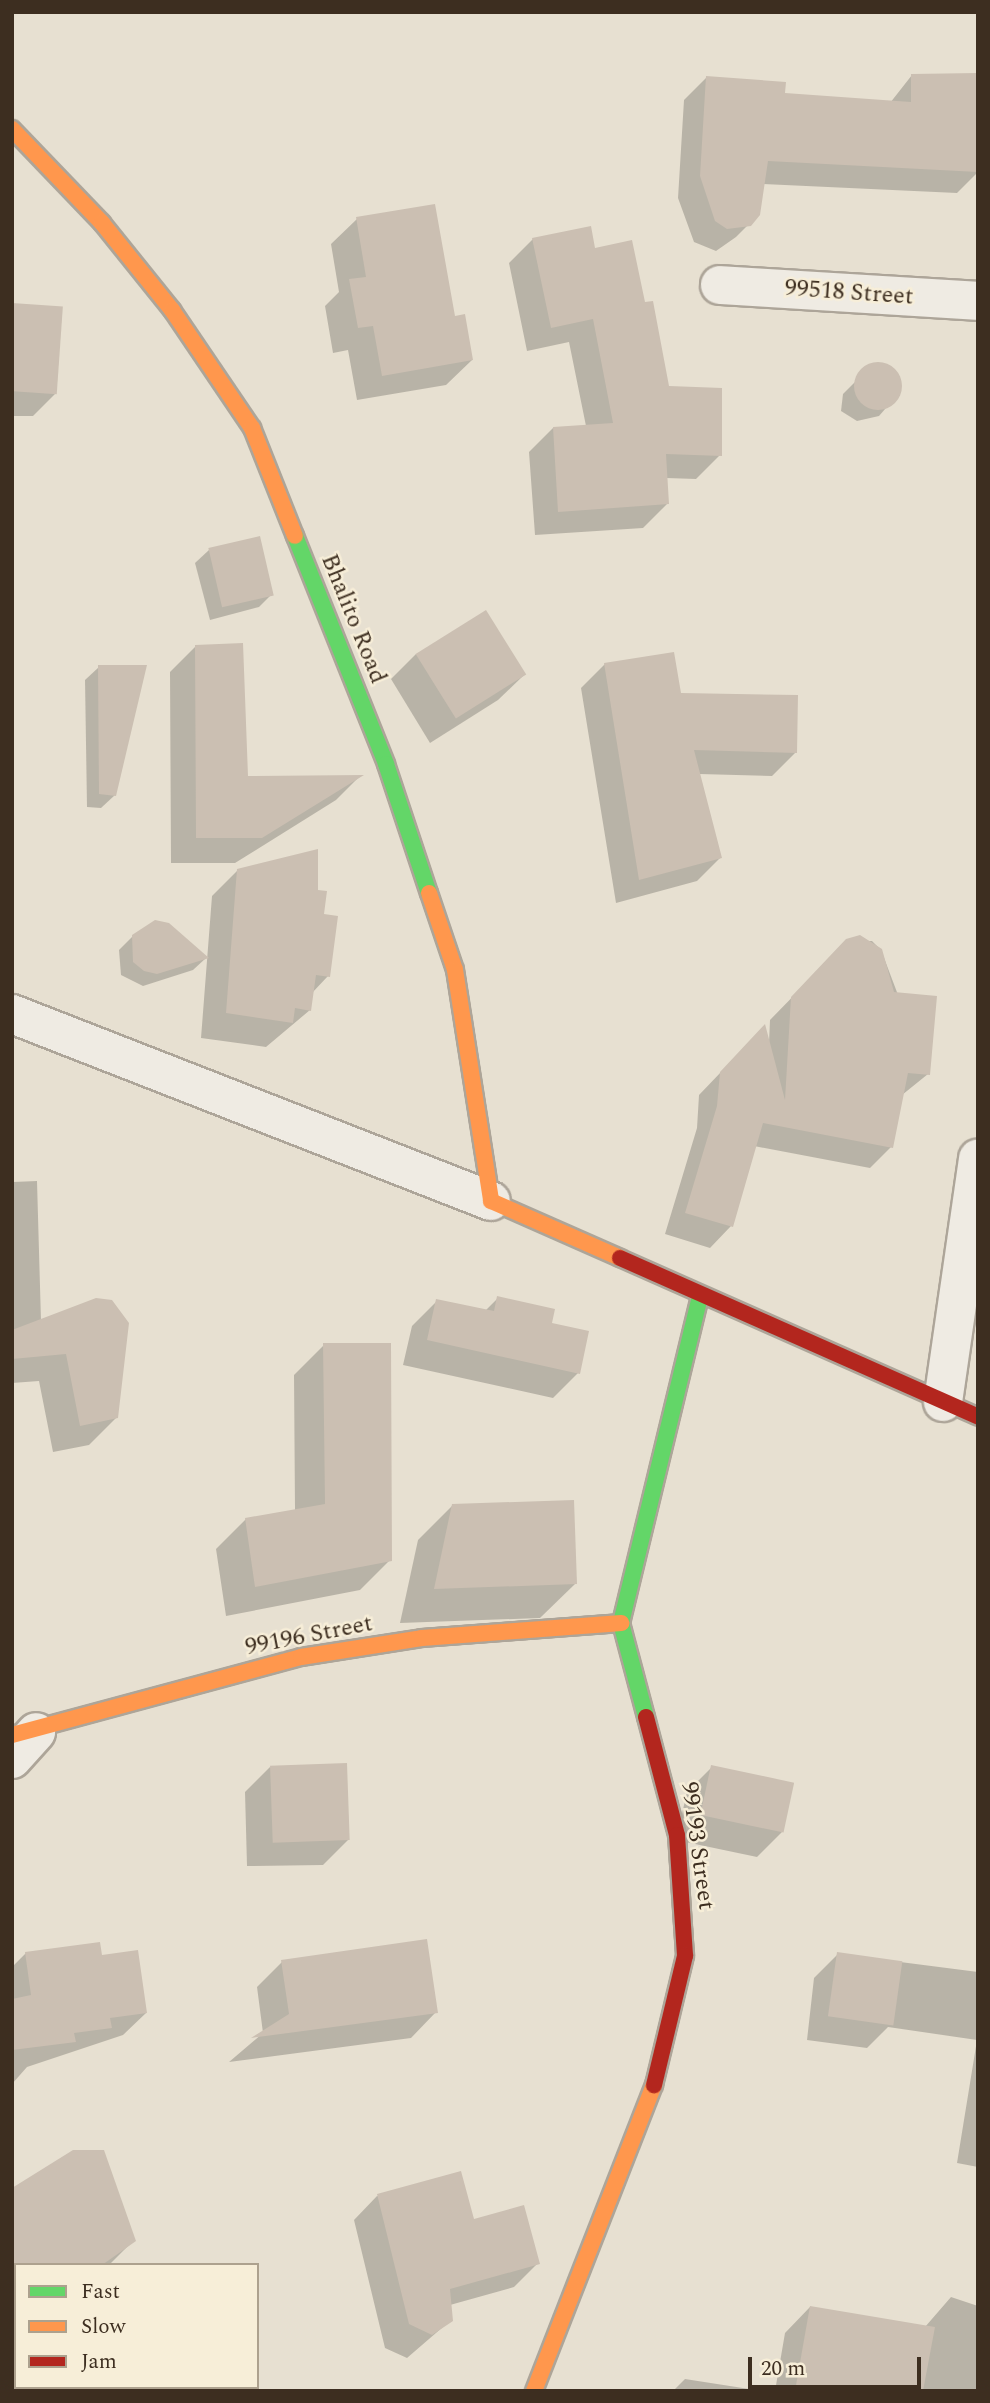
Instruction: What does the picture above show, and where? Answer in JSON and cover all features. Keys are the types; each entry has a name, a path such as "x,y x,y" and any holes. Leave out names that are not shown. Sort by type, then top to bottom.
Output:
{"street":[{"name":"Bhalito Road","path":"12,129 102,223 172,310 252,428 386,764 455,970 491,1201"},
{"name":"99518 Street","path":"720,285 978,301"},
{"path":"12,1014 491,1201 700,1297 978,1417"},
{"path":"943,1402 978,1158"},
{"name":"99193 Street","path":"534,2391 639,2132 673,2027 685,1956 677,1835 621,1623 700,1297"},
{"name":"99196 Street","path":"20,1742 302,1657 422,1638 621,1623"}],"building":[{"path":"978,73 978,172 768,161 760,215 751,226 727,229 715,221 700,176 706,76 786,82 785,93 911,102 911,74"},
{"path":"435,204 455,316 465,314 473,360 382,376 373,326 358,328 349,279 366,277 356,217"},
{"path":"591,226 595,248 632,240 645,302 653,301 669,386 722,388 722,456 666,454 669,504 558,512 553,427 613,423 593,319 551,328 532,238"},
{"path":"12,303 63,307 57,394 12,391"},
{"path":"878,362 895,369 902,386 895,403 878,410 861,403 854,386 861,369"},
{"path":"260,536 274,595 222,607 208,548"},
{"path":"486,610 526,674 456,718 416,654"},
{"path":"243,643 248,776 364,775 262,838 196,838 195,645"},
{"path":"674,652 681,693 798,695 797,753 694,750 722,858 639,880 604,663"},
{"path":"98,665 147,665 116,796 99,794"},
{"path":"318,849 318,890 327,891 324,914 338,916 330,977 316,975 311,1011 295,1008 293,1023 226,1013 237,869"},
{"path":"155,920 169,923 209,958 157,974 144,971 133,962 132,935"},
{"path":"860,935 882,949 894,992 937,996 930,1075 908,1073 893,1148 763,1123 733,1227 685,1213 717,1106 720,1072 765,1024 785,1100 791,997 846,939"},
{"path":"497,1296 555,1309 552,1323 589,1331 580,1374 427,1340 436,1299 494,1311"},
{"path":"96,1298 112,1300 129,1323 118,1418 80,1426 66,1354 12,1359 12,1330"},
{"path":"323,1343 391,1343 392,1561 255,1587 245,1518 325,1504"},
{"path":"574,1500 577,1584 434,1589 452,1504"},
{"path":"347,1763 350,1840 273,1843 270,1766"},
{"path":"711,1765 794,1783 784,1833 700,1815"},
{"path":"427,1939 438,2013 251,2038 289,2014 281,1960"},
{"path":"100,1942 102,1955 138,1950 147,2013 110,2018 112,2028 74,2033 76,2042 12,2050 12,1999 31,1995 25,1952"},
{"path":"837,1952 902,1961 893,2026 828,2016"},
{"path":"73,2150 104,2150 136,2241 105,2263 12,2265 12,2188"},
{"path":"461,2171 474,2219 524,2205 540,2264 450,2289 453,2321 432,2335 409,2324 377,2194"},
{"path":"810,2306 935,2327 923,2391 795,2391"}],"traffic: fast":[{"path":"295,536 386,764 429,893"},
{"path":"646,1717 621,1623 700,1297"}],"traffic: slow":[{"path":"12,129 102,223 172,310 252,428 295,536"},
{"path":"429,893 455,970 491,1201 620,1258"},
{"path":"12,1735 301,1657 422,1638 621,1623"},
{"path":"534,2391 654,2085"}],"traffic: jam":[{"path":"620,1258 978,1417"},
{"path":"646,1717 677,1835 685,1956 654,2085"}]}
